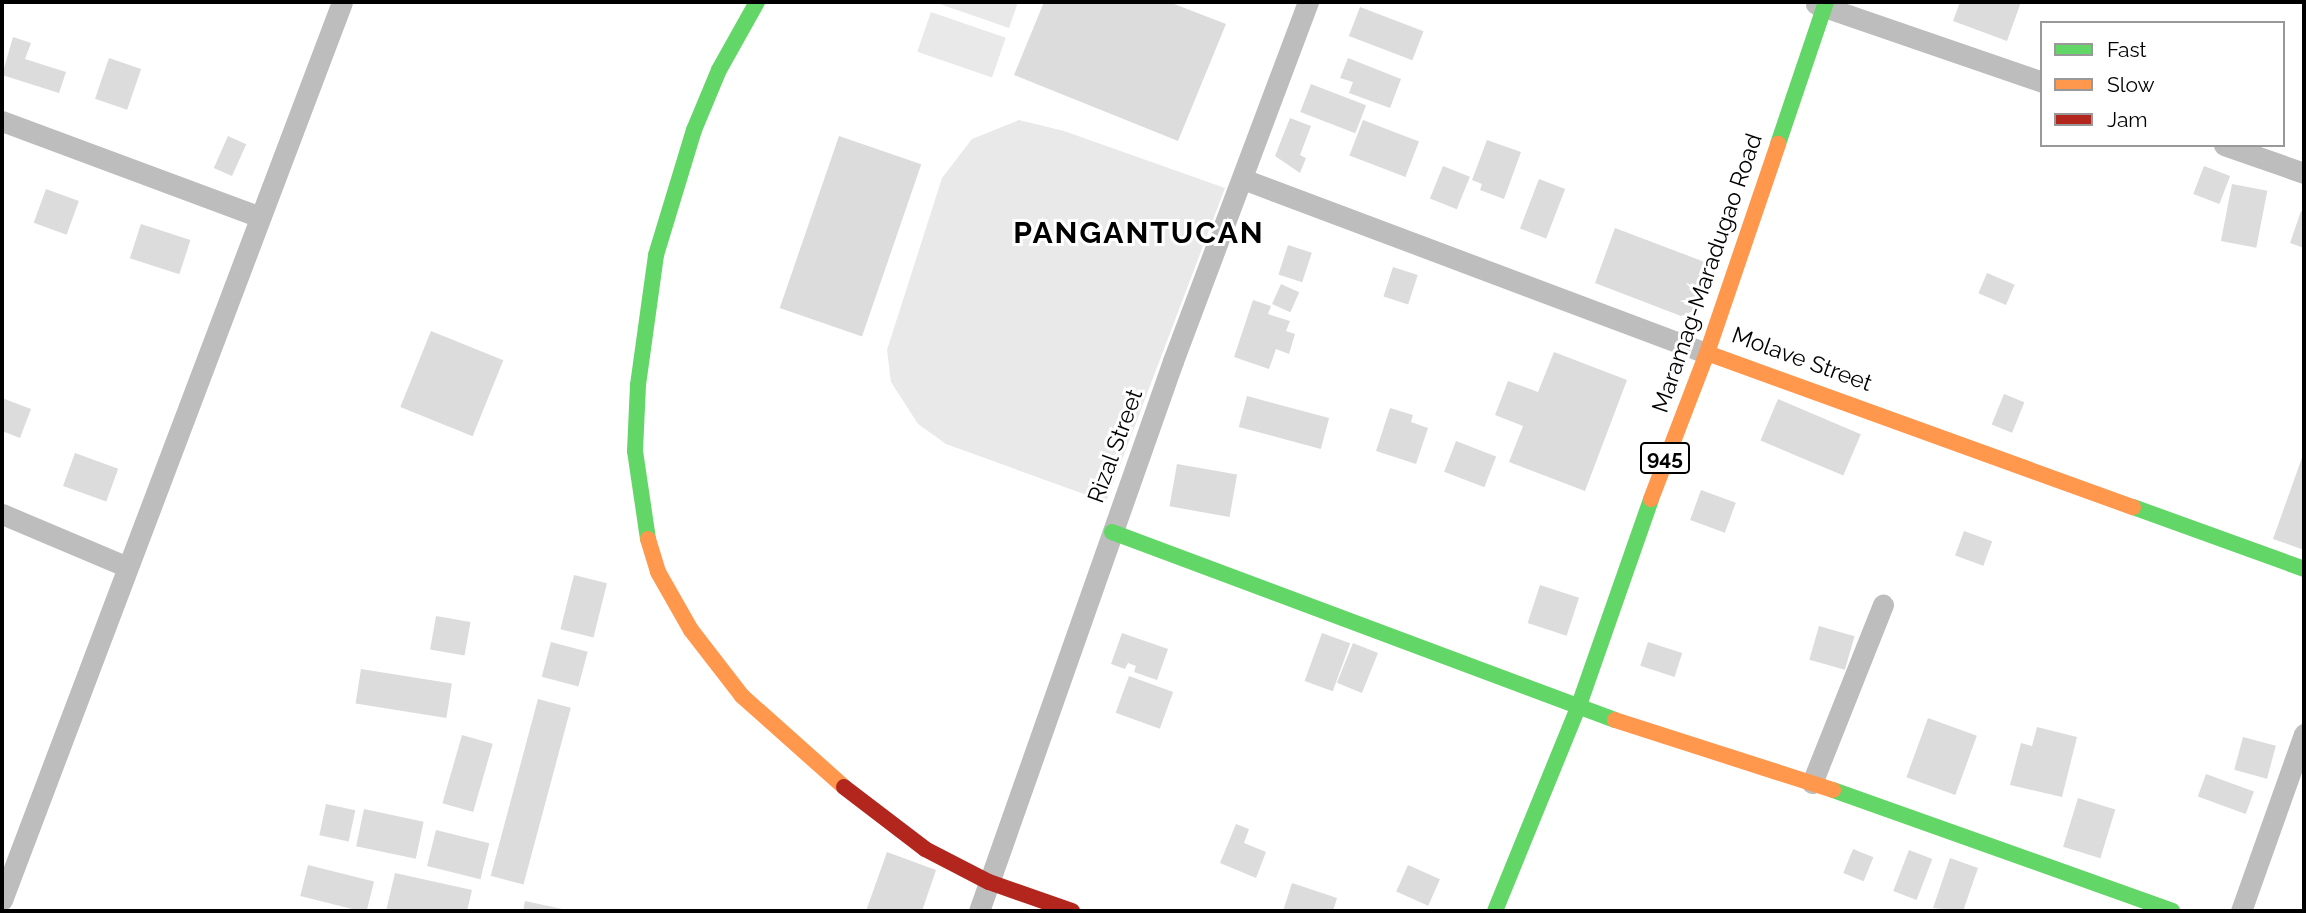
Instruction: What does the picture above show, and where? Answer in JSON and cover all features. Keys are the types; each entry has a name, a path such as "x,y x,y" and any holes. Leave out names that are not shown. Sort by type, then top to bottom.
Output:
{"street":[{"path":"2,900 257,216 342,2"},
{"path":"757,2 719,69 694,130 656,255 638,385 635,452 642,517 658,572 691,630 742,696 871,812 925,849 989,882 1072,911"},
{"name":"Rizal Street","path":"979,911 1112,532 1308,2"},
{"path":"1820,3 2040,81"},
{"name":"Maramag-Maradugao Road","path":"1495,911 1578,708 1668,449 1707,353 1820,3"},
{"path":"2,121 257,216"},
{"path":"2230,147 2304,173"},
{"name":"Molave Street","path":"1243,179 1707,353 2304,569"},
{"path":"2,514 125,566"},
{"path":"1112,532 1578,708 1812,783 2172,911"},
{"path":"1812,783 1882,605"},
{"path":"2241,911 2304,734"}],"shaded area":[{"path":"934,2 1018,2 1009,28"},
{"path":"931,12 1006,38 992,77 917,52"},
{"path":"1019,120 1064,131 1225,188 1106,502 946,444 918,424 891,382 887,350 942,178 972,139"}],"building":[{"path":"1044,2 1169,2 1226,24 1178,141 1014,75"},
{"path":"1960,2 2021,2 2007,41 1953,21"},
{"path":"1360,7 1423,31 1412,60 1349,36"},
{"path":"13,37 31,43 25,59 66,72 59,93 2,75"},
{"path":"109,58 141,69 127,110 95,99"},
{"path":"1348,58 1401,79 1390,108 1349,93 1353,82 1340,78"},
{"path":"1311,84 1366,105 1355,133 1300,112"},
{"path":"1290,118 1311,126 1300,155 1306,158 1300,173 1275,156"},
{"path":"1363,120 1419,142 1405,177 1349,155"},
{"path":"228,136 246,144 232,176 214,168"},
{"path":"839,136 921,164 862,336 780,308"},
{"path":"1487,140 1521,152 1504,199 1480,190 1482,184 1472,180"},
{"path":"1443,166 1470,177 1457,209 1430,198"},
{"path":"2204,166 2230,176 2219,204 2193,194"},
{"path":"1539,179 1565,189 1546,239 1520,228"},
{"path":"2232,184 2267,191 2256,248 2221,241"},
{"path":"46,189 79,201 67,235 34,223"},
{"path":"2301,211 2304,212 2304,248 2290,243"},
{"path":"141,224 190,240 179,274 130,258"},
{"path":"1615,228 1710,264 1693,311 1681,316 1595,283"},
{"path":"1288,245 1312,253 1302,282 1278,274"},
{"path":"1393,267 1418,275 1408,305 1383,296"},
{"path":"1987,273 2015,285 2006,305 1978,293"},
{"path":"1281,284 1299,292 1290,312 1272,304"},
{"path":"1253,300 1271,306 1268,314 1290,321 1286,331 1295,334 1289,354 1276,349 1269,369 1234,357"},
{"path":"431,331 503,360 473,436 400,407"},
{"path":"1554,352 1627,380 1585,491 1509,462 1523,426 1495,415 1508,381 1538,392"},
{"path":"2004,394 2024,402 2012,433 1992,425"},
{"path":"1247,396 1329,418 1321,449 1239,427"},
{"path":"2,398 31,409 20,438 2,431"},
{"path":"1778,399 1861,434 1843,476 1760,440"},
{"path":"1390,408 1413,415 1411,422 1428,428 1416,464 1376,451"},
{"path":"1456,441 1496,456 1484,487 1444,472"},
{"path":"2304,452 2304,550 2273,539"},
{"path":"75,453 118,469 106,502 63,486"},
{"path":"1177,464 1237,475 1230,517 1170,506"},
{"path":"1701,490 1736,503 1725,533 1690,520"},
{"path":"1964,531 1992,541 1983,566 1955,555"},
{"path":"574,575 607,583 593,638 560,629"},
{"path":"1540,585 1579,598 1567,636 1528,623"},
{"path":"436,616 470,622 465,656 430,649"},
{"path":"1819,626 1855,636 1845,670 1809,660"},
{"path":"1122,633 1168,649 1157,680 1134,672 1136,666 1128,663 1125,669 1111,664"},
{"path":"1322,633 1350,643 1333,691 1305,681"},
{"path":"551,642 588,652 578,687 542,677"},
{"path":"1648,642 1682,653 1675,677 1640,666"},
{"path":"1353,643 1378,653 1362,693 1337,683"},
{"path":"361,669 452,683 446,718 356,704"},
{"path":"1129,676 1173,692 1160,729 1116,713"},
{"path":"538,699 571,708 523,885 491,876"},
{"path":"1928,718 1977,736 1955,795 1906,777"},
{"path":"2037,727 2077,737 2062,797 2010,785 2021,743 2032,746"},
{"path":"462,735 493,744 473,812 442,803"},
{"path":"2243,737 2276,746 2267,779 2234,770"},
{"path":"2206,774 2254,791 2246,814 2198,797"},
{"path":"2078,798 2115,809 2100,858 2063,847"},
{"path":"326,804 355,810 349,842 319,835"},
{"path":"364,809 424,822 416,859 356,846"},
{"path":"1236,824 1249,829 1244,843 1266,852 1256,878 1220,863"},
{"path":"436,830 489,843 480,879 427,866"},
{"path":"1853,849 1873,857 1864,881 1843,873"},
{"path":"1909,850 1932,859 1917,900 1893,891"},
{"path":"887,852 936,870 922,911 866,911"},
{"path":"1950,858 1978,868 1963,911 1933,908"},
{"path":"308,865 374,881 367,911 300,896"},
{"path":"1408,865 1440,879 1428,906 1396,891"},
{"path":"395,873 472,890 467,911 386,911"},
{"path":"1292,883 1337,898 1333,911 1283,911"},
{"path":"525,901 567,910 523,911"}],"traffic: fast":[{"path":"648,539 635,451 638,385 656,255 694,130 719,70 757,2"},
{"path":"1778,144 1826,2"},
{"path":"1495,911 1578,708 1651,499"},
{"path":"2133,507 2304,569"},
{"path":"1112,532 1615,720"},
{"path":"1833,790 2172,911"}],"traffic: slow":[{"path":"1651,499 1707,353 1778,144"},
{"path":"1707,353 2133,507"},
{"path":"648,539 658,572 691,630 742,696 844,787"},
{"path":"1615,720 1833,790"}],"traffic: jam":[{"path":"844,787 925,849 989,882 1072,911"}],"district":[{"name":"PANGANTUCAN","path":"1139,233"}]}
